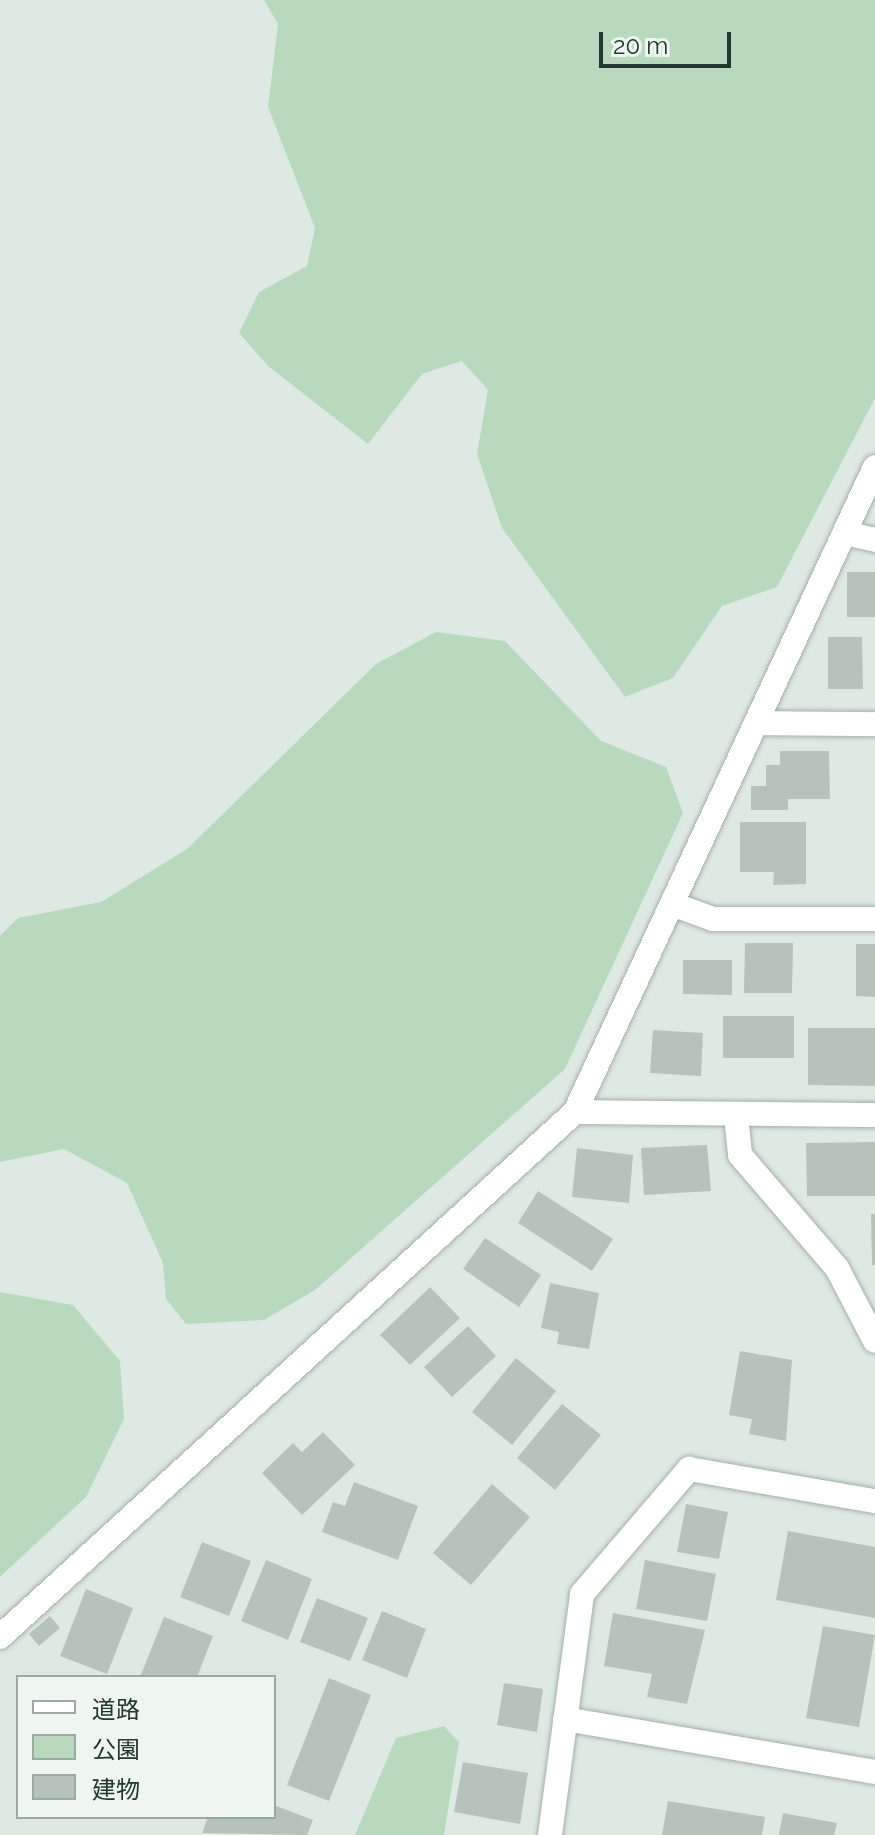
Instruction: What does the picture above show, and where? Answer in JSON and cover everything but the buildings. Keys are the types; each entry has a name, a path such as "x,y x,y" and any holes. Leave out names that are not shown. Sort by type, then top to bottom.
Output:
{"street":[{"path":"0,1637 575,1112 875,467"},
{"path":"845,533 875,540"},
{"path":"756,723 875,724"},
{"path":"672,904 713,919 875,919"},
{"path":"575,1112 875,1115"},
{"path":"736,1116 740,1155 837,1268 875,1341"},
{"path":"550,1835 582,1594 689,1469 875,1501"},
{"path":"565,1719 875,1772"}],"green space":[{"path":"264,0 875,0 875,398 777,587 722,606 673,678 625,697 502,528 477,454 488,390 462,361 422,374 368,444 268,366 239,333 259,292 307,266 315,228 268,107 278,24"},
{"path":"436,632 505,641 601,741 666,767 683,813 565,1069 315,1290 264,1320 186,1324 166,1299 163,1263 127,1183 64,1149 0,1162 0,936 18,918 101,902 187,849 376,664"},
{"path":"0,1292 73,1305 120,1361 124,1419 86,1497 0,1577"},
{"path":"444,1726 459,1742 444,1835 355,1835 396,1738"}]}
